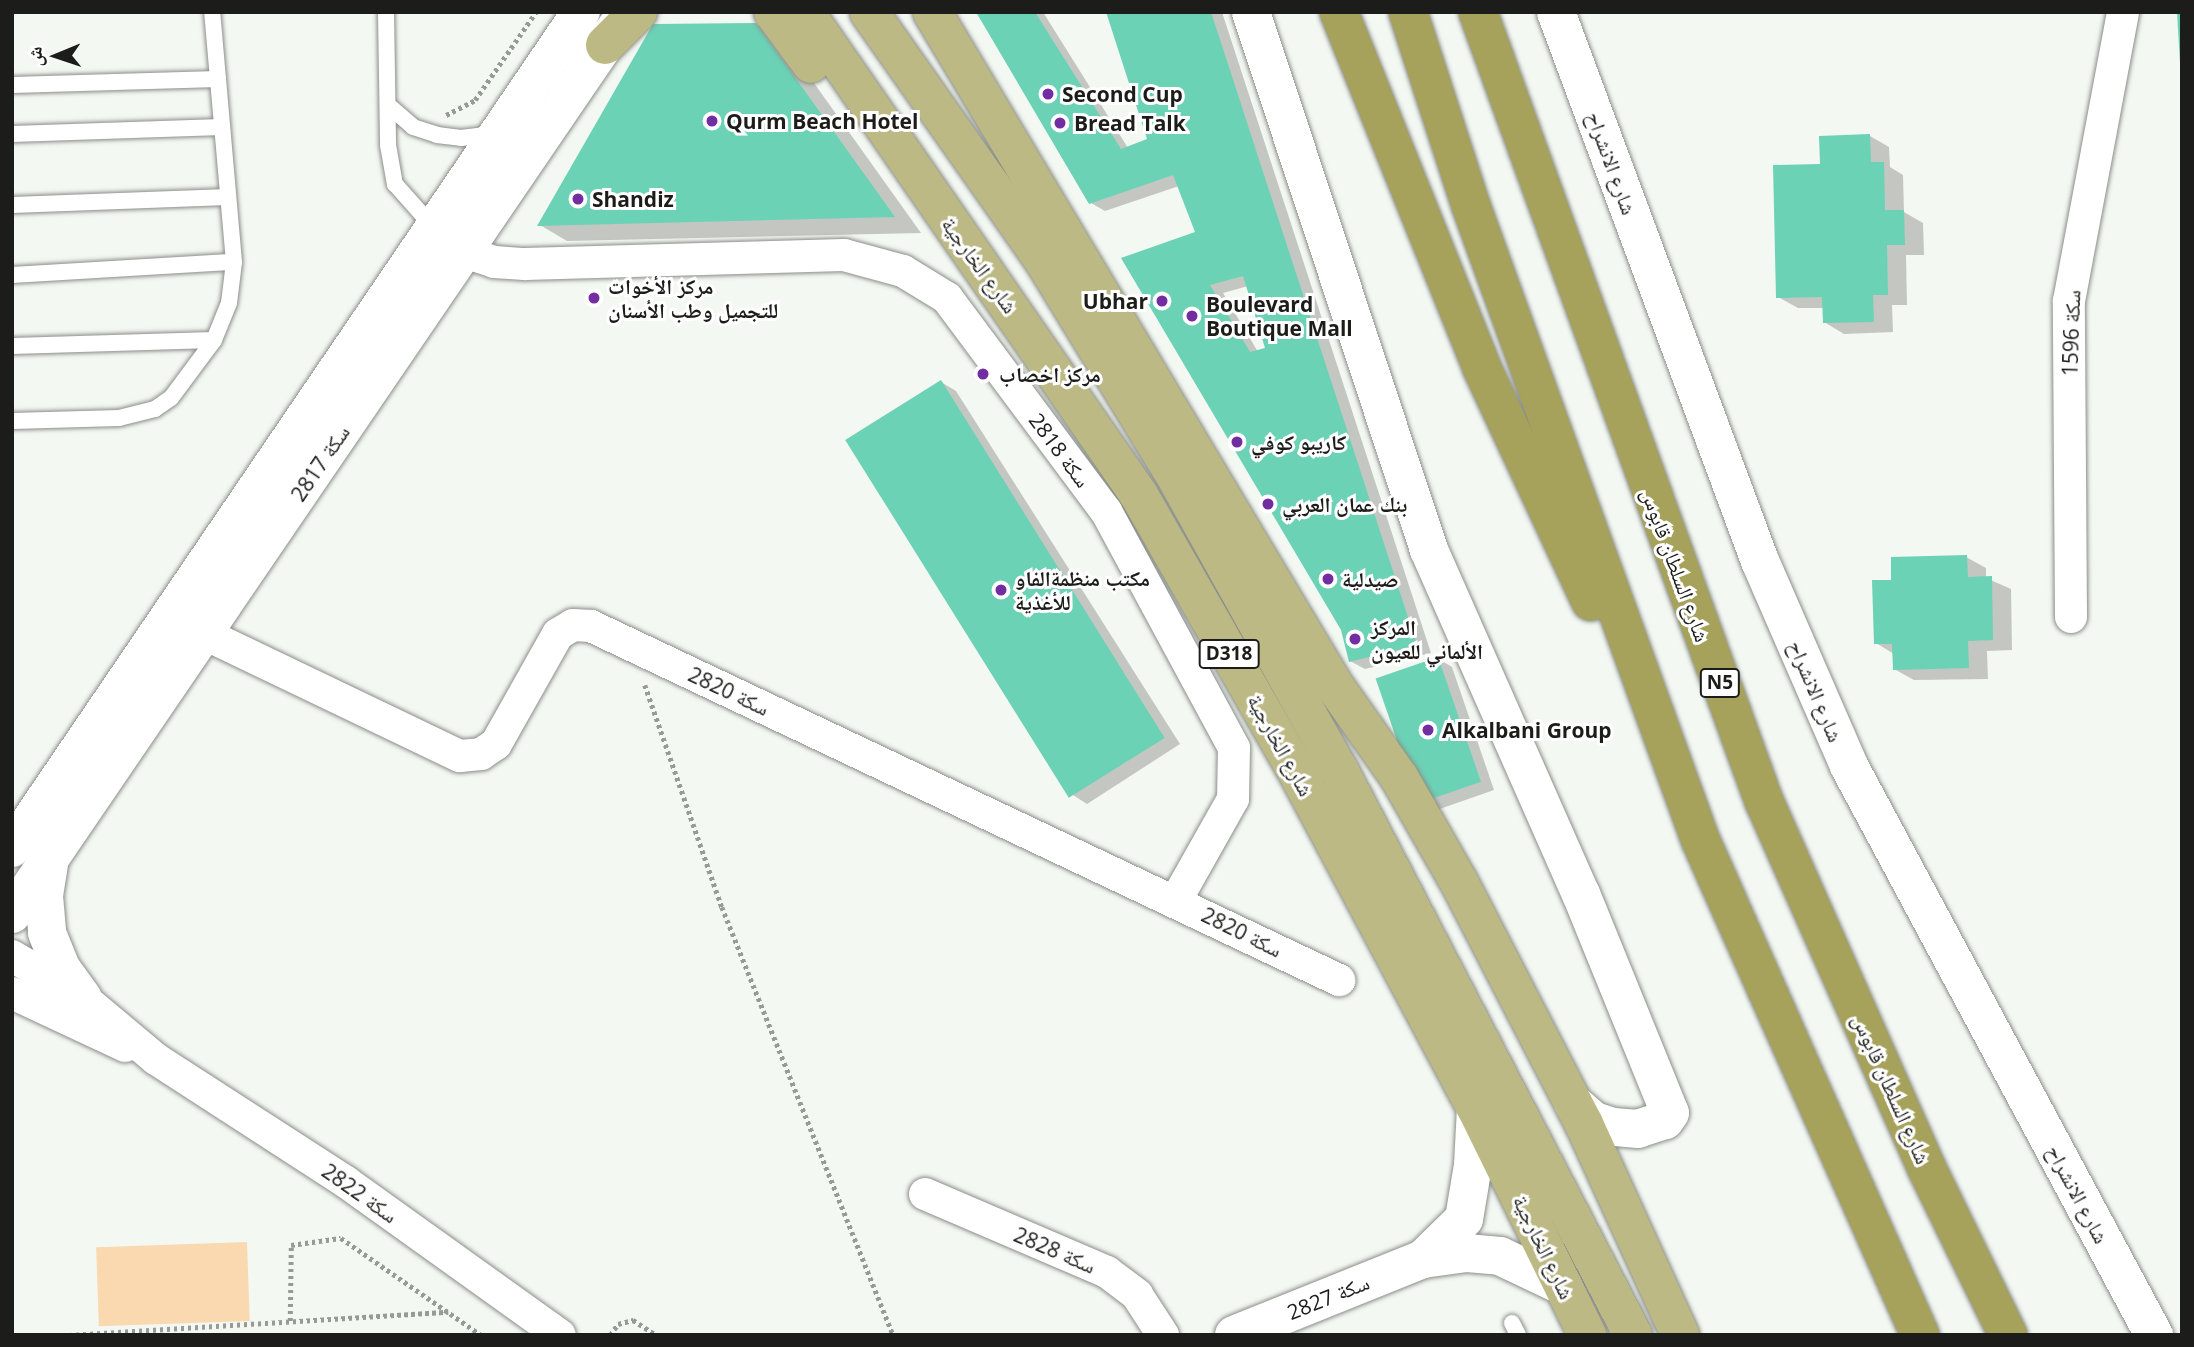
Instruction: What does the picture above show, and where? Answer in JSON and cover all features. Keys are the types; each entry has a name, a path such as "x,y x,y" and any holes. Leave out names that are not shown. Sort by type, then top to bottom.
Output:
{"highway":[{"path":"1339,12 1481,366 1700,839 1920,1335"},
{"path":"1408,12 1471,206 1700,839"},
{"name":"شارع السلطان قابوس","path":"1478,12 1764,801 1927,1169 2008,1335"}],"main road":[{"path":"605,45 638,12"},
{"path":"773,12 906,194 972,256"},
{"name":"شارع الخارجية","path":"805,12 972,256 1041,348 1139,495 1302,781 1476,1108 1587,1335"},
{"name":"شارع الخارجية","path":"869,12 1044,261 1173,472 1338,768 1633,1335"},
{"path":"932,12 1339,694 1399,777 1573,1103 1680,1335"},
{"path":"1338,768 1369,792 1444,910 1507,978"}],"street":[{"name":"سكة 2817","path":"12,914 202,636 449,240 498,134 581,12"},
{"name":"سكة 2817","path":"13,846 171,615 449,240 605,45 627,12"},
{"path":"1251,12 1429,550 1581,894 1670,1113 1665,1120 1638,1129 1613,1127 1594,1121 1573,1103"},
{"name":"شارع الانشراح","path":"1556,12 1760,561 1849,766 2154,1335"},
{"name":"سكة 1596","path":"2071,617 2069,301 2123,12"},
{"name":"سكة 2818","path":"449,240 494,262 525,264 844,255 904,271 947,298 1105,512 1234,748 1233,799 1176,901"},
{"name":"سكة 2820","path":"171,615 202,636 460,756 481,754 496,744 558,634 573,625 591,626 1339,980"},
{"path":"50,860 44,897 47,933 61,968 83,998"},
{"name":"سكة 2822","path":"12,956 83,998 156,1059 346,1182 560,1335"},
{"name":"سكة 2822","path":"12,993 156,1059"},
{"name":"سكة 2827","path":"1423,1259 1464,1219 1476,1108"},
{"name":"سكة 2828","path":"925,1194 1107,1272 1137,1295 1163,1335"},
{"name":"سكة 2827","path":"1234,1335 1423,1259 1467,1253 1500,1256 1563,1286"}],"lane":[{"path":"12,421 119,418 156,409 171,398 214,340 229,303 234,262 212,12"},
{"path":"386,12 388,145 396,184 449,240"},
{"path":"12,85 218,79"},
{"path":"388,105 412,127 437,135 461,138 498,134"},
{"path":"12,134 222,127"},
{"path":"12,205 228,197"},
{"path":"12,275 234,262"},
{"path":"12,346 214,340"}],"path":[{"path":"437,135 450,111 475,100 536,12"},
{"path":"617,638 652,697 722,907 893,1335"},
{"path":"290,1321 291,1245 331,1238 350,1241 481,1335"},
{"path":"68,1335 448,1312"},
{"path":"610,1335 618,1324 634,1320 656,1335"}],"shaded area":[{"path":"247,1242 250,1321 99,1326 96,1247"}],"building":[{"name":"Boulevard Boutique Mall","path":"976,12 1035,12 1121,149 1147,139 1106,12 1211,12 1417,645 1349,662 1341,630 1121,258 1195,232 1173,175 1089,204","holes":["1243,276 1265,348 1250,352 1210,285"]},
{"path":"2177,12 2182,12 2182,63 2180,63"},
{"name":"Qurm Beach Hotel","path":"756,23 895,217 537,226 653,24"},
{"path":"1870,134 1871,162 1884,162 1885,210 1904,210 1905,245 1887,245 1888,295 1873,295 1874,322 1823,323 1822,297 1776,298 1773,165 1820,164 1819,136"},
{"path":"941,380 1165,738 1069,798 845,440"},
{"path":"1967,555 1968,577 1992,576 1993,640 1968,641 1969,668 1893,670 1892,644 1874,644 1872,580 1891,580 1891,557"},
{"name":"Alkalbani Group","path":"1438,657 1481,782 1419,803 1376,678"}],"place":[{"name":"Second Cup","path":"1048,94"},
{"name":"Qurm Beach Hotel","path":"712,121"},
{"name":"Bread Talk","path":"1060,123"},
{"name":"Shandiz","path":"578,199"},
{"name":"مركز الأخوات للتجميل وطب الأسنان","path":"594,298"},
{"name":"Ubhar","path":"1162,301"},
{"name":"Boulevard Boutique Mall","path":"1192,316"},
{"name":"مركز اخصاب","path":"983,374"},
{"name":"كاريبو كوفي","path":"1237,442"},
{"name":"بنك عمان العربي","path":"1268,504"},
{"name":"صيدلية","path":"1328,579"},
{"name":"مكتب منظمةالفاو للأغذية","path":"1001,590"},
{"name":"المركز الألماني للعيون","path":"1355,639"},
{"name":"Alkalbani Group","path":"1428,730"}]}
